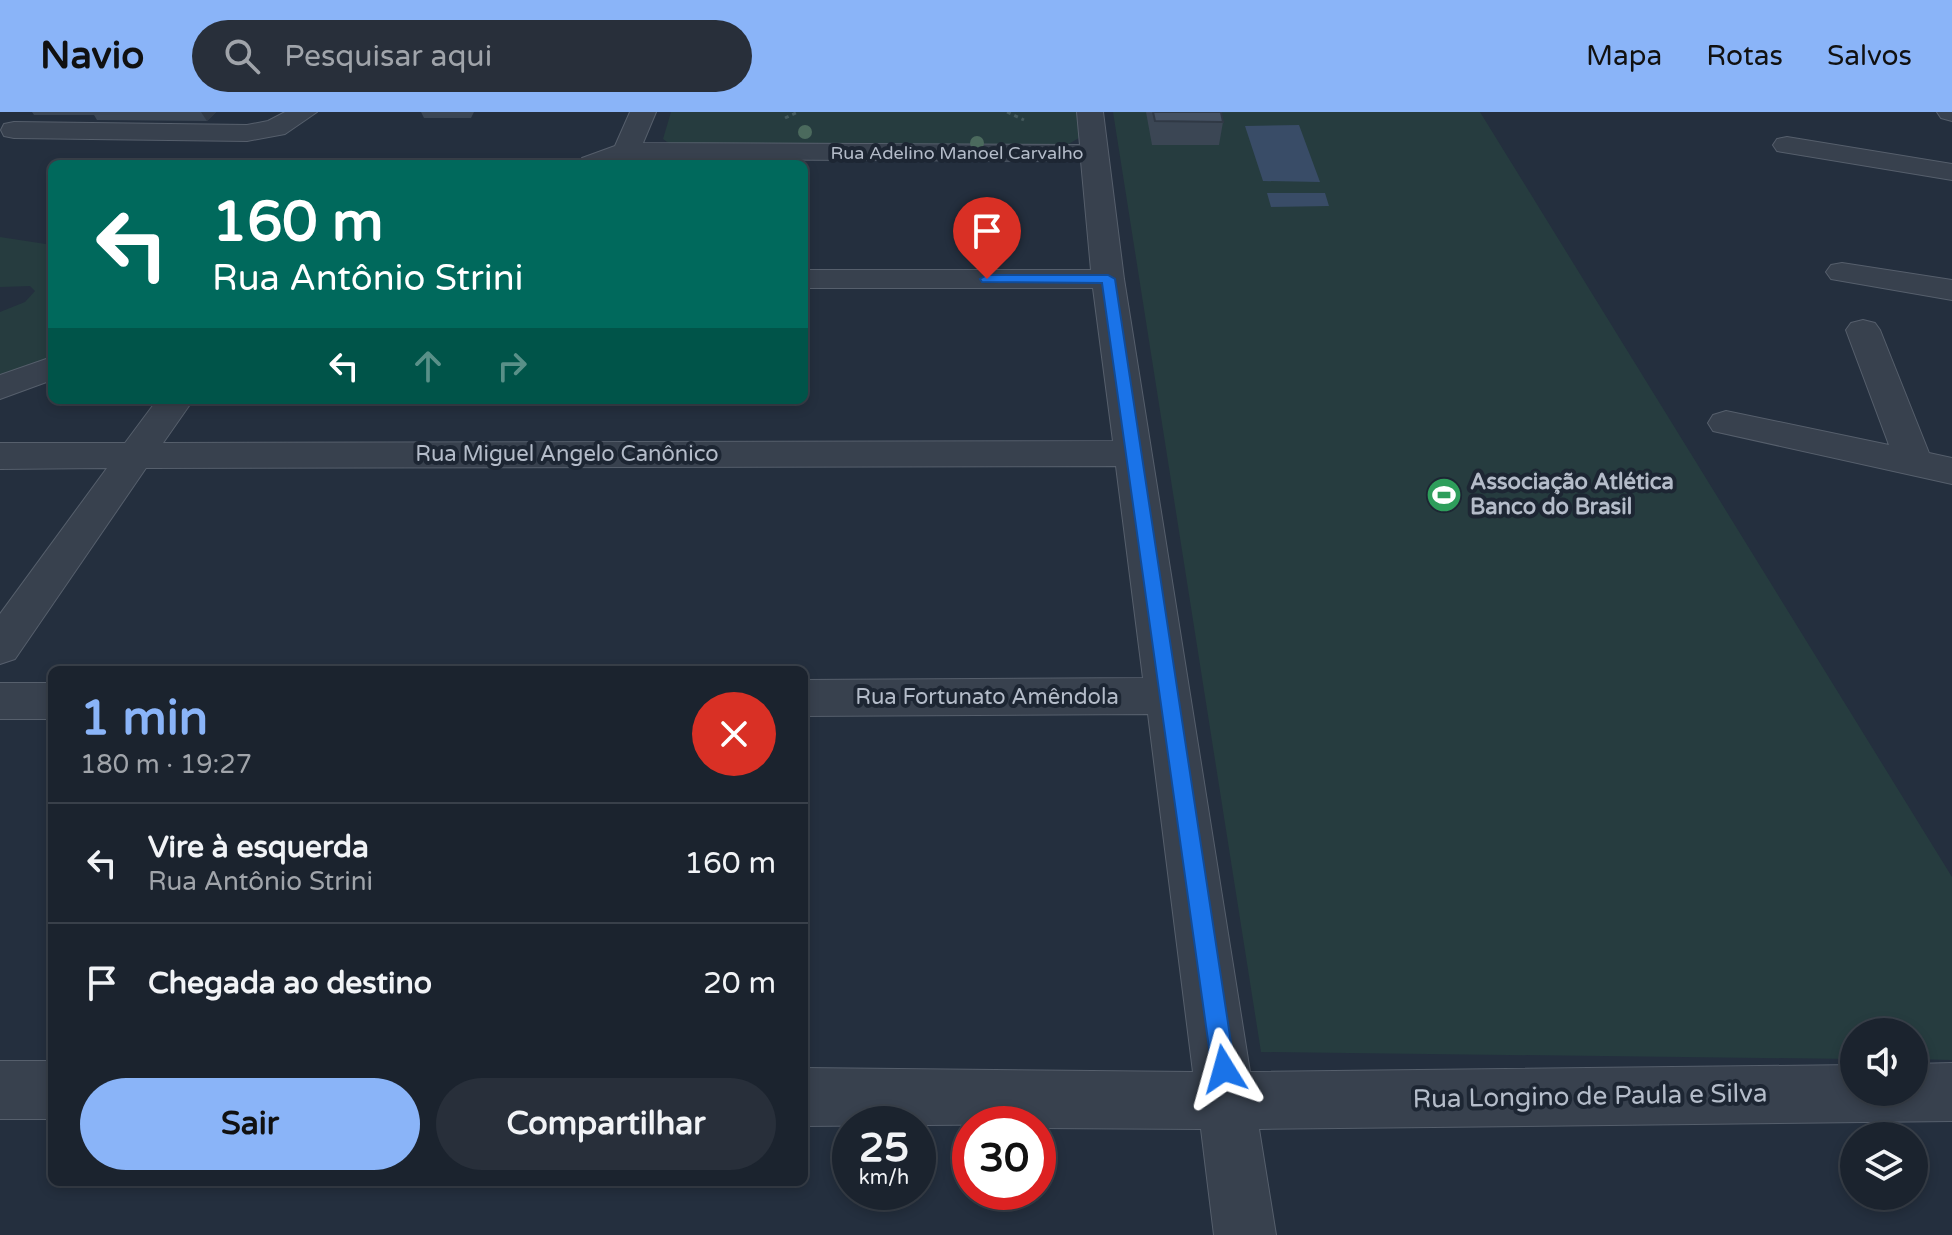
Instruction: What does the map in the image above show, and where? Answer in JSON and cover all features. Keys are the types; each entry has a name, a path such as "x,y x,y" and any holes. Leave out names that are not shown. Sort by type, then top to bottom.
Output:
{"street":[{"path":"14,130 237,133 276,128 304,112"},
{"path":"602,160 626,151 643,112"},
{"path":"1093,133 1108,279 1245,1235"},
{"name":"Rua Adelino Manoel Carvalho","path":"626,151 1093,133"},
{"path":"1787,145 1952,172"},
{"path":"1842,272 1952,290"},
{"path":"808,279 1108,279"},
{"path":"1863,330 1915,465"},
{"path":"0,388 48,370"},
{"path":"0,647 172,404"},
{"path":"1726,423 1952,471"},
{"name":"Rua Miguel Angelo Canônico","path":"0,456 1134,453"},
{"name":"Rua Fortunato Amêndola","path":"808,698 1170,696"},
{"path":"0,701 48,701"},
{"path":"0,1090 48,1090"},
{"name":"Rua Longino de Paula e Silva","path":"808,1097 1228,1101 1952,1092"}],"green space":[{"path":"671,112 1077,112 1079,138 1065,146 670,144 663,139"},
{"name":"Associação Atlética Banco do Brasil","path":"1113,112 1480,112 1952,877 1952,1060 1928,1059 1928,1018 1840,1018 1840,1059 1261,1052"},
{"path":"0,237 48,244 48,361 0,379 0,312 25,302 35,291 30,286 0,287"}],"water":[{"path":"1299,125 1320,182 1263,181 1245,126"},
{"path":"1267,193 1325,193 1329,206 1271,207"}],"building":[{"path":"1153,112 1221,112 1223,122 1155,121"}],"place":[{"name":"Associação Atlética Banco do Brasil","path":"1444,495"}],"route":[{"path":"987,279 1108,279 1224,1069"}]}
